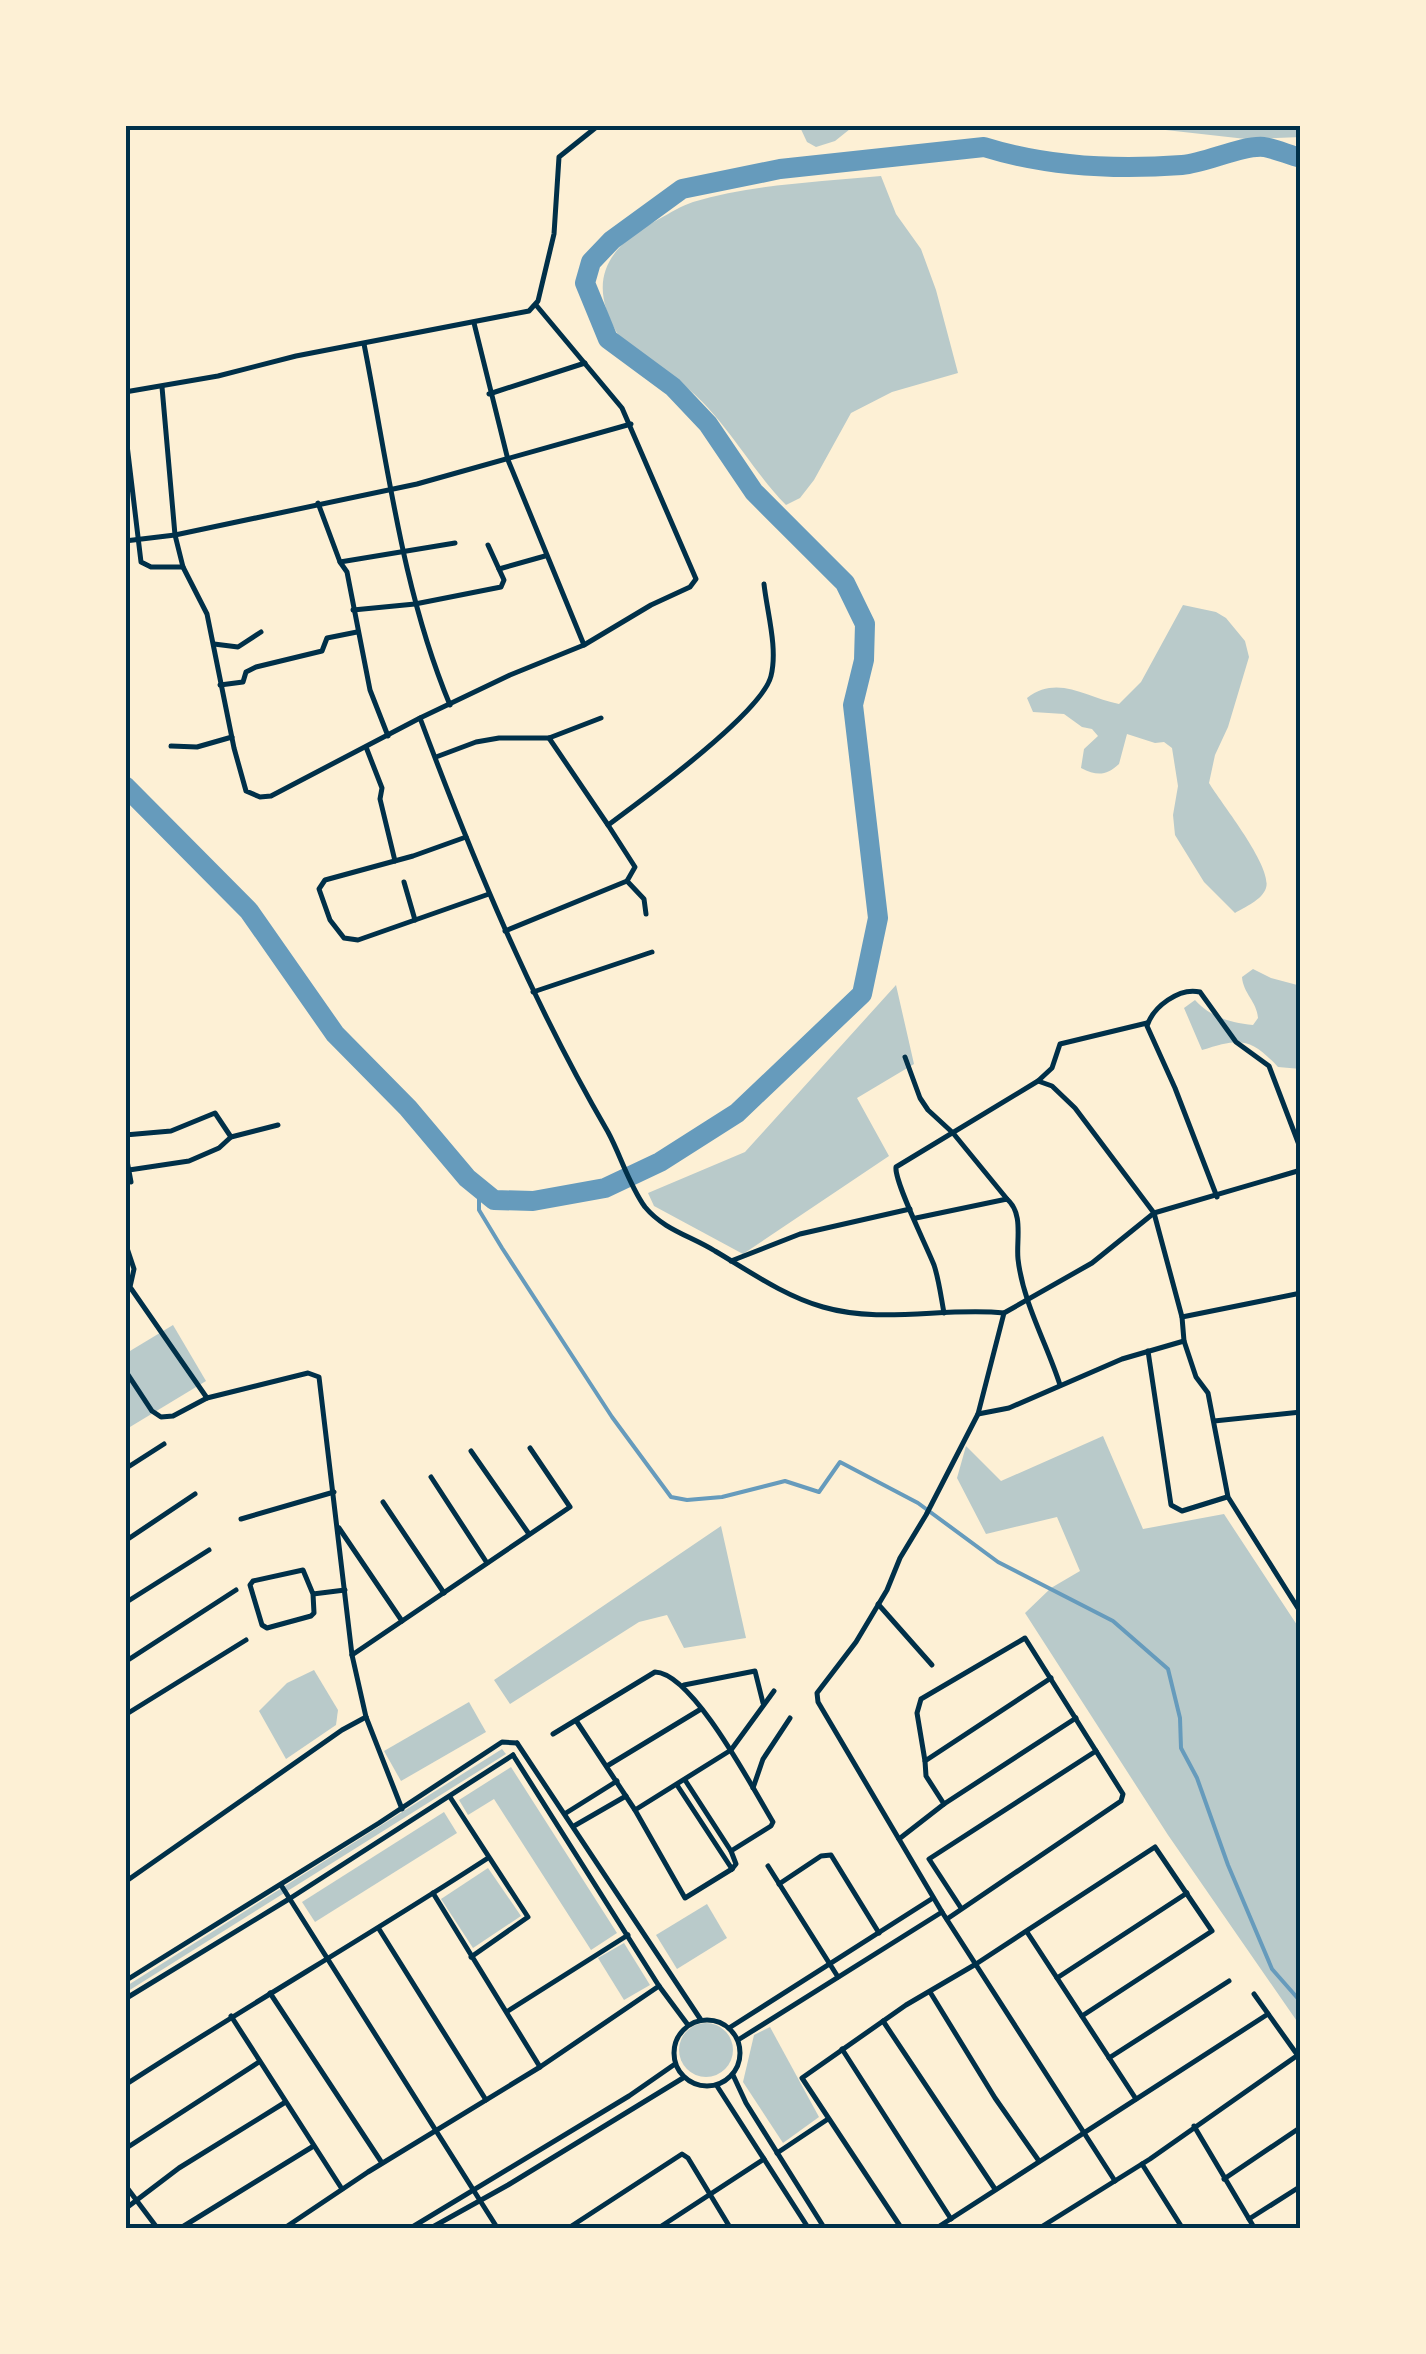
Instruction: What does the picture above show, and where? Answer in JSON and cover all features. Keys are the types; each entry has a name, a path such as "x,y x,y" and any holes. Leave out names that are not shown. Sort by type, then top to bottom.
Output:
{"street":[{"path":"125,380 127,391 162,387 524,314 536,305 554,234 559,157 599,125"},
{"path":"162,387 175,535 183,566 207,614 246,791 260,797 271,796 420,718 510,675 584,646 651,604 690,586 696,576 631,424 606,386 536,305"},
{"path":"474,322 508,460 584,646"},
{"path":"364,344 402,551 435,670 450,705"},
{"path":"489,394 585,363"},
{"path":"125,540 175,535 392,489 631,424"},
{"path":"125,428 142,562 147,567 183,566"},
{"path":"318,504 347,572 370,690 388,736"},
{"path":"340,562 455,543"},
{"path":"353,610 415,604 501,587 504,580 488,546"},
{"path":"499,568 546,555"},
{"path":"608,825 687,766 767,687 773,661 764,584"},
{"path":"212,644 238,646 261,632"},
{"path":"220,685 242,682 246,672 256,666 322,651 327,638 357,632"},
{"path":"420,718 505,931 639,1196 662,1223 768,1284 823,1308 876,1314 1004,1313 1030,1302 1092,1263 1154,1212 1301,1170"},
{"path":"434,757 499,738 548,738 600,718"},
{"path":"171,746 197,746 232,737"},
{"path":"505,931 627,881 635,867 548,738"},
{"path":"366,747 382,788 380,799 394,861"},
{"path":"466,837 321,884 319,889 330,920 344,938 358,940 489,894"},
{"path":"627,881 644,900 646,914"},
{"path":"404,882 415,920"},
{"path":"533,992 652,952"},
{"path":"944,1313 936,1272 895,1176 896,1168 1038,1081 1052,1068 1060,1044 1147,1023 1177,994 1200,992 1236,1042 1269,1066 1301,1150"},
{"path":"1147,1023 1217,1197"},
{"path":"905,1057 920,1098 1014,1207 1020,1239 1018,1259 1060,1386"},
{"path":"1038,1081 1052,1086 1075,1108 1154,1212 1182,1317 1184,1341 1196,1377 1208,1392 1228,1497 1301,1613"},
{"path":"125,1135 171,1131 214,1113 232,1137"},
{"path":"129,1170 189,1161 232,1137 278,1125"},
{"path":"125,1150 131,1182"},
{"path":"916,1218 1007,1199"},
{"path":"731,1261 800,1234 910,1209"},
{"path":"125,1242 134,1269 130,1287 207,1398"},
{"path":"1182,1317 1301,1293"},
{"path":"1004,1313 978,1414 878,1604 816,1698 946,1919 1115,2181"},
{"path":"978,1414 1009,1408 1122,1358 1184,1341"},
{"path":"1148,1351 1171,1505 1182,1511 1228,1497"},
{"path":"125,1370 158,1416 172,1416 207,1398 308,1373 317,1375 352,1655 366,1717 402,1808"},
{"path":"1214,1421 1301,1412"},
{"path":"125,1469 164,1444"},
{"path":"352,1655 570,1507 530,1448"},
{"path":"471,1451 530,1535"},
{"path":"431,1478 488,1563"},
{"path":"242,1519 334,1492"},
{"path":"125,1541 195,1494"},
{"path":"383,1502 444,1593"},
{"path":"338,1528 402,1621"},
{"path":"125,1603 208,1550"},
{"path":"303,1570 313,1594 311,1616 267,1628 262,1626 250,1585 303,1570"},
{"path":"125,1662 236,1590"},
{"path":"313,1594 345,1590"},
{"path":"878,1604 932,1665"},
{"path":"944,1804 926,1776 917,1714 921,1699 1025,1638 1123,1794 1122,1801 946,1919"},
{"path":"125,1715 246,1640"},
{"path":"684,1685 755,1671 764,1706"},
{"path":"553,1734 655,1672 684,1685 731,1750 773,1824 731,1852"},
{"path":"925,1761 1051,1678"},
{"path":"635,1810 731,1750 774,1691"},
{"path":"607,1766 701,1709"},
{"path":"125,1882 366,1717"},
{"path":"753,1788 762,1759 790,1718"},
{"path":"899,1839 944,1804 1076,1718"},
{"path":"576,1721 635,1810 685,1898 736,1864 685,1780"},
{"path":"125,1981 502,1742 517,1742"},
{"path":"125,1999 450,1797 512,1755 517,1742"},
{"path":"517,1742 701,2020"},
{"path":"962,1909 929,1860 1096,1751"},
{"path":"512,1755 688,2025"},
{"path":"566,1813 617,1781"},
{"path":"678,1785 732,1869"},
{"path":"574,1826 626,1796"},
{"path":"450,1797 528,1917 471,1958"},
{"path":"902,2229 802,2080 883,2021 1027,1932 1151,1848 1158,1849 1212,1931 1082,2016"},
{"path":"779,1884 828,1853 879,1933"},
{"path":"125,2085 488,1858"},
{"path":"588,1869 598,1862"},
{"path":"768,1866 838,1977"},
{"path":"281,1884 498,2229"},
{"path":"434,1893 540,2067"},
{"path":"1057,1978 1187,1893"},
{"path":"729,2028 933,1897"},
{"path":"738,2040 942,1912"},
{"path":"378,1929 486,2100"},
{"path":"1027,1932 1136,2099"},
{"path":"508,2011 628,1934"},
{"path":"1109,2058 1229,1981"},
{"path":"283,2229 382,2163 540,2067 659,1986"},
{"path":"930,1992 995,2098 1040,2161"},
{"path":"270,1993 382,2163"},
{"path":"1038,2229 1299,2058 1254,1994"},
{"path":"935,2229 1268,2014"},
{"path":"231,2016 342,2189"},
{"path":"701,2020 716,2021 729,2028 738,2040 740,2058 733,2075 717,2086 699,2086 683,2078 675,2064 673,2050 688,2025 701,2020"},
{"path":"883,2021 995,2190"},
{"path":"842,2050 951,2219"},
{"path":"125,2149 259,2062"},
{"path":"410,2229 675,2064"},
{"path":"733,2075 825,2229"},
{"path":"429,2229 683,2078"},
{"path":"717,2086 809,2229"},
{"path":"125,2209 178,2168 284,2103"},
{"path":"778,2154 828,2119"},
{"path":"1194,2126 1255,2229"},
{"path":"1224,2179 1301,2127"},
{"path":"178,2229 312,2147"},
{"path":"567,2229 682,2154 731,2229"},
{"path":"658,2229 764,2158"},
{"path":"1142,2164 1183,2229"},
{"path":"125,2185 158,2229"},
{"path":"1249,2219 1301,2186"},
{"path":"802,2218 814,2212"}],"shaded area":[{"path":"799,125 855,125 835,141 816,147 807,142"},
{"path":"1121,125 1301,125 1301,137 1246,139"},
{"path":"881,176 896,214 921,249 958,373 892,392 851,413 814,480 800,498 786,505 708,408 617,333 603,296 607,266 641,229 693,202 763,187"},
{"path":"1183,605 1226,618 1245,641 1249,657 1209,783 1254,851 1266,878 1261,896 1235,913 1204,882 1175,835 1173,815 1178,786 1172,748 1164,742 1127,734 1119,764 1105,773 1092,772 1081,768 1084,749 1098,736 1092,729 1064,714 1033,712 1027,698 1039,691 1061,688 1119,704 1141,682"},
{"path":"1253,969 1301,986 1301,1069 1278,1067 1260,1050 1244,1043 1202,1050 1184,1008 1195,1000 1221,1018 1253,1025 1257,1012 1242,977"},
{"path":"896,985 914,1064 857,1098 889,1156 743,1254 654,1206 648,1193 745,1152"},
{"path":"173,1325 206,1381 125,1430 125,1354"},
{"path":"1103,1436 1143,1529 1224,1514 1301,1631 1301,2027 1168,1835 1025,1613 1051,1588 1080,1571 1057,1517 986,1534 957,1478 966,1446 1001,1481"},
{"path":"721,1526 746,1638 684,1648 667,1615 639,1622 510,1704 494,1680"},
{"path":"314,1670 338,1710 336,1725 286,1759 259,1711 287,1683"},
{"path":"469,1702 486,1732 401,1781 384,1751"},
{"path":"502,1749 506,1754 125,1993 125,1987"},
{"path":"511,1767 617,1933 591,1950 494,1799 468,1815 459,1800"},
{"path":"444,1812 457,1833 315,1922 302,1902"},
{"path":"488,1868 521,1916 473,1948 441,1899"},
{"path":"707,1904 727,1938 677,1969 656,1935"},
{"path":"624,1943 650,1985 624,2000 598,1958"},
{"path":"706,2023 725,2031 733,2050 725,2069 706,2077 687,2069 679,2050 687,2031"},
{"path":"770,2027 819,2117 783,2143 743,2082 754,2035"}],"waterway":[{"path":"125,786 249,911 335,1034 408,1108 467,1178 494,1200 533,1201 605,1188 660,1162 737,1113 862,994 878,918 853,705 864,660 865,624 845,583 754,492 708,424 673,387 608,339 585,283 591,262 612,240 682,189 780,169 984,147 1057,163 1107,167 1182,165 1255,147 1301,158"},
{"path":"479,1188 479,1210 502,1248 612,1417 671,1497 722,1497 785,1481 819,1492 840,1462 918,1503 998,1562 1113,1621 1168,1669 1180,1718 1181,1748 1197,1778 1272,1969 1301,2002"}]}
